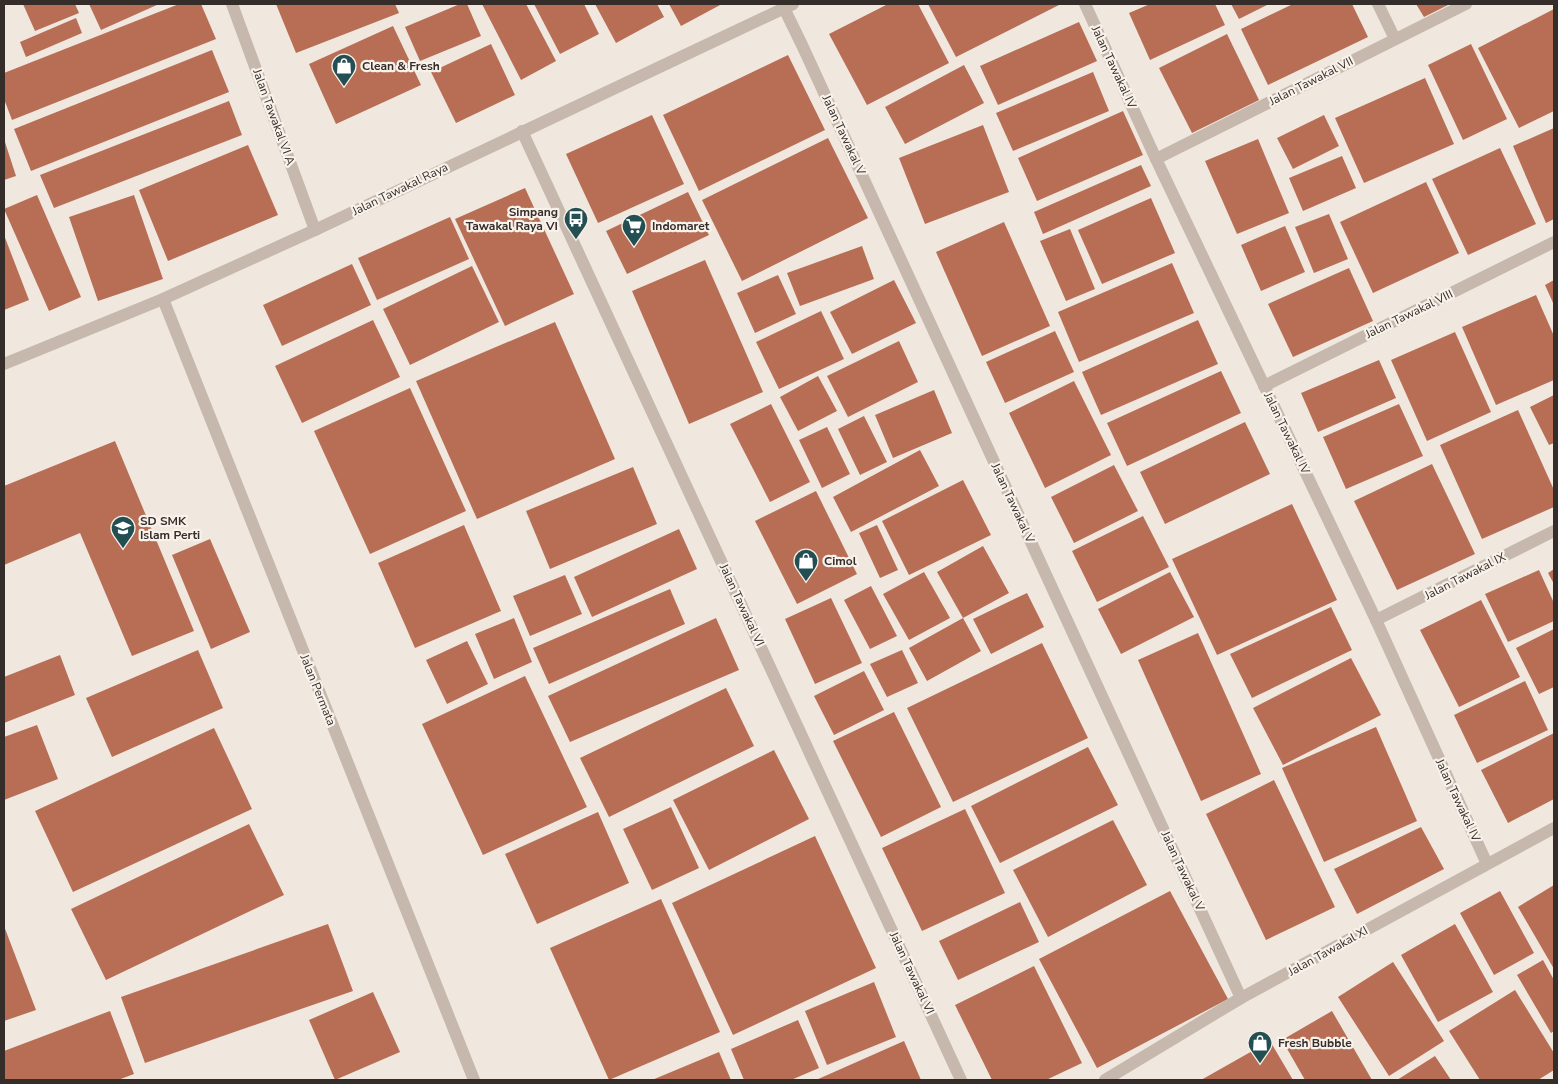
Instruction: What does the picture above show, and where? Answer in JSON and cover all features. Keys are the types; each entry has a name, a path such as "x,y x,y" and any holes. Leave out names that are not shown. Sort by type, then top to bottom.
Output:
{"street":[{"name":"Jalan Tawakal VI A","path":"232,4 315,230"},
{"name":"Jalan Tawakal IV","path":"1085,4 1156,159 1376,620 1487,864"},
{"path":"1378,4 1395,39"},
{"name":"Jalan Tawakal VII","path":"1156,159 1466,4"},
{"name":"Jalan Tawakal Raya","path":"4,364 163,299 315,230 786,5"},
{"name":"Jalan Tawakal V","path":"786,5 806,54 1241,998"},
{"name":"Jalan Tawakal VI","path":"522,131 961,1080"},
{"name":"Jalan Tawakal VIII","path":"1264,386 1554,242"},
{"name":"Jalan Permata","path":"163,299 474,1080"},
{"name":"Jalan Tawakal IX","path":"1376,620 1554,531"},
{"name":"Jalan Tawakal XI","path":"1104,1080 1241,998 1554,828"}],"building":[{"path":"23,4 75,4 79,13 35,31"},
{"path":"89,4 159,4 101,30"},
{"path":"179,4 201,4 216,39 12,120 4,99 4,73"},
{"path":"276,4 395,4 399,13 296,53"},
{"path":"460,4 467,4 481,36 420,61 405,27"},
{"path":"482,4 526,4 556,61 521,80"},
{"path":"534,4 584,4 599,34 560,54"},
{"path":"595,4 657,4 664,17 616,43"},
{"path":"669,4 722,4 681,26"},
{"path":"888,4 918,4 949,63 867,105 829,34"},
{"path":"928,4 1061,4 956,57"},
{"path":"1150,4 1215,4 1225,25 1150,60 1129,13"},
{"path":"1231,4 1269,4 1239,19"},
{"path":"1293,4 1352,4 1368,37 1268,85 1241,29"},
{"path":"1416,4 1450,4 1424,17"},
{"path":"1554,9 1554,111 1519,128 1478,48"},
{"path":"76,18 82,33 26,57 20,42"},
{"path":"1079,22 1097,61 998,105 980,66"},
{"path":"393,26 421,85 336,124 309,64"},
{"path":"1227,34 1259,100 1192,133 1159,68"},
{"path":"491,44 515,95 456,123 431,72"},
{"path":"1471,44 1507,119 1463,140 1428,65"},
{"path":"212,50 229,92 31,171 14,129"},
{"path":"788,55 825,130 699,191 663,115"},
{"path":"964,65 984,103 905,144 885,107"},
{"path":"1093,72 1109,111 1013,151 996,113"},
{"path":"1425,78 1454,144 1364,183 1335,118"},
{"path":"229,101 242,135 54,208 40,175"},
{"path":"1123,111 1143,155 1037,201 1018,158"},
{"path":"652,115 684,184 598,223 566,154"},
{"path":"1324,115 1339,146 1293,169 1277,138"},
{"path":"983,125 1009,192 925,224 899,158"},
{"path":"1554,128 1554,219 1546,223 1513,146"},
{"path":"828,138 868,218 742,281 702,200"},
{"path":"4,139 16,176 4,180"},
{"path":"1258,139 1289,213 1237,234 1205,161"},
{"path":"248,145 278,215 168,261 139,190"},
{"path":"1500,148 1536,224 1468,255 1432,179"},
{"path":"1342,156 1356,188 1303,211 1289,178"},
{"path":"1141,165 1151,186 1043,234 1034,212"},
{"path":"1426,182 1459,253 1373,293 1340,222"},
{"path":"525,188 574,294 505,326 455,219"},
{"path":"688,192 709,235 627,274 606,231"},
{"path":"37,195 81,297 49,311 4,209"},
{"path":"134,195 163,279 98,301 69,217"},
{"path":"1151,198 1175,253 1102,284 1078,230"},
{"path":"1329,214 1348,259 1314,273 1295,227"},
{"path":"450,217 469,259 377,300 358,258"},
{"path":"1004,222 1050,326 982,356 936,252"},
{"path":"1285,226 1305,272 1261,291 1241,245"},
{"path":"1070,229 1095,289 1066,301 1040,241"},
{"path":"4,235 29,300 4,310"},
{"path":"862,246 874,279 800,306 787,273"},
{"path":"705,260 763,392 689,424 632,291"},
{"path":"1172,263 1194,313 1079,362 1058,312"},
{"path":"352,264 371,305 282,346 263,305"},
{"path":"472,266 499,322 410,365 383,309"},
{"path":"1349,268 1373,321 1293,357 1268,304"},
{"path":"778,275 796,314 755,333 737,293"},
{"path":"894,280 916,323 852,354 830,312"},
{"path":"1554,280 1554,305 1545,285"},
{"path":"1536,295 1554,336 1554,380 1496,405 1462,327"},
{"path":"821,311 844,359 779,389 756,342"},
{"path":"373,320 400,377 302,423 275,366"},
{"path":"1198,320 1218,364 1101,415 1082,372"},
{"path":"555,322 615,459 477,519 416,381"},
{"path":"1055,331 1074,372 1005,403 986,362"},
{"path":"1455,332 1491,412 1427,441 1391,360"},
{"path":"899,341 918,382 848,417 827,376"},
{"path":"1379,360 1396,398 1318,432 1301,393"},
{"path":"1221,371 1241,413 1127,466 1107,423"},
{"path":"818,376 837,411 798,431 780,397"},
{"path":"1074,381 1111,455 1045,488 1009,413"},
{"path":"410,388 466,511 370,554 314,431"},
{"path":"934,390 952,433 893,458 875,415"},
{"path":"1554,395 1554,443 1549,445 1530,407"},
{"path":"771,404 810,482 770,502 730,424"},
{"path":"1399,404 1423,456 1346,489 1323,437"},
{"path":"1518,410 1554,490 1554,507 1482,539 1440,445"},
{"path":"864,416 887,462 860,475 838,429"},
{"path":"1245,422 1270,474 1165,524 1140,472"},
{"path":"827,427 850,474 822,488 799,440"},
{"name":"SD SMK Islam Perti","path":"115,441 194,631 132,656 80,533 4,565 4,486"},
{"path":"920,450 939,486 851,532 833,497"},
{"path":"1432,464 1475,554 1397,590 1354,501"},
{"path":"1114,465 1138,511 1074,543 1051,497"},
{"path":"633,467 657,524 550,569 526,511"},
{"path":"963,480 991,535 909,575 882,521"},
{"path":"816,491 857,574 797,604 755,521"},
{"path":"1292,504 1337,600 1217,655 1172,559"},
{"path":"1143,516 1169,567 1097,602 1072,551"},
{"path":"464,525 501,611 415,648 378,563"},
{"path":"877,525 898,570 880,578 859,533"},
{"path":"679,529 697,569 592,617 574,577"},
{"path":"210,539 250,632 211,649 172,555"},
{"path":"983,546 1009,593 963,618 937,572"},
{"path":"1554,569 1554,584 1548,573"},
{"path":"1539,570 1554,603 1554,621 1508,642 1485,594"},
{"path":"924,572 950,618 909,640 883,594"},
{"path":"1170,572 1194,617 1121,654 1098,609"},
{"path":"565,575 582,614 530,636 513,596"},
{"path":"871,586 897,636 870,649 844,600"},
{"path":"670,589 685,624 549,684 533,648"},
{"path":"1027,593 1044,627 991,654 973,619"},
{"path":"831,598 862,663 815,684 785,619"},
{"path":"1481,600 1520,677 1459,707 1420,630"},
{"path":"1331,607 1352,650 1252,698 1230,654"},
{"path":"514,618 532,662 494,679 475,634"},
{"path":"716,618 739,670 570,742 548,696"},
{"path":"963,618 981,651 927,681 909,648"},
{"path":"1554,629 1554,687 1539,694 1516,648"},
{"path":"1198,633 1261,774 1201,801 1138,660"},
{"path":"467,641 488,684 447,704 426,660"},
{"path":"1042,643 1088,738 953,802 907,708"},
{"path":"198,650 223,708 112,757 86,698"},
{"path":"902,650 918,683 887,697 870,664"},
{"path":"60,655 75,695 4,723 4,677"},
{"path":"1351,658 1381,715 1283,765 1253,708"},
{"path":"864,671 884,710 834,735 814,696"},
{"path":"525,676 587,807 483,855 422,724"},
{"path":"1525,681 1548,730 1477,763 1454,715"},
{"path":"726,688 754,746 609,817 580,758"},
{"path":"894,712 941,807 881,837 833,741"},
{"path":"37,725 58,779 4,800 4,737"},
{"path":"1376,727 1417,821 1324,862 1282,768"},
{"path":"214,728 252,809 73,892 35,811"},
{"path":"1554,733 1554,799 1508,823 1481,770"},
{"path":"1088,747 1118,805 1000,863 971,806"},
{"path":"774,750 809,819 709,870 673,800"},
{"path":"1274,780 1335,907 1266,940 1206,814"},
{"path":"671,807 699,868 652,890 623,829"},
{"path":"965,809 1005,893 922,931 882,848"},
{"path":"598,812 629,883 537,924 505,854"},
{"path":"1113,820 1147,885 1048,937 1013,870"},
{"path":"249,824 284,895 106,980 71,909"},
{"path":"1421,827 1444,869 1357,914 1334,869"},
{"path":"815,836 876,968 733,1035 672,903"},
{"path":"1554,885 1554,969 1518,907"},
{"path":"1170,891 1228,999 1097,1068 1039,959"},
{"path":"1500,891 1534,953 1494,975 1460,913"},
{"path":"661,899 720,1032 609,1080 550,948"},
{"path":"1020,902 1039,942 958,980 939,941"},
{"path":"328,924 353,991 145,1063 121,997"},
{"path":"1455,924 1493,992 1438,1022 1401,955"},
{"path":"4,926 36,1010 4,1021"},
{"path":"1543,960 1554,980 1554,1031 1551,1033 1517,975"},
{"path":"1393,962 1444,1041 1389,1076 1338,997"},
{"path":"1034,966 1082,1063 1046,1080 992,1080 955,1005"},
{"path":"874,982 896,1037 827,1065 805,1011"},
{"path":"1515,990 1554,1053 1554,1070 1538,1080 1480,1080 1449,1031"},
{"path":"373,992 400,1052 335,1080 309,1020"},
{"path":"110,1011 134,1074 118,1080 4,1080 4,1051"},
{"path":"1332,1011 1372,1080 1305,1080 1282,1040"},
{"path":"798,1020 819,1068 791,1080 744,1080 731,1049"},
{"path":"904,1041 921,1080 816,1080"},
{"path":"1270,1041 1293,1080 1201,1080"},
{"path":"719,1052 731,1080 652,1080"},
{"path":"1435,1056 1451,1080 1397,1080"}],"place":[{"name":"Clean & Fresh","path":"344,87"},
{"name":"Simpang Tawakal Raya VI","path":"576,240"},
{"name":"Indomaret","path":"634,247"},
{"name":"SD SMK Islam Perti","path":"123,549"},
{"name":"Cimol","path":"806,582"},
{"name":"Fresh Bubble","path":"1260,1064"}]}
